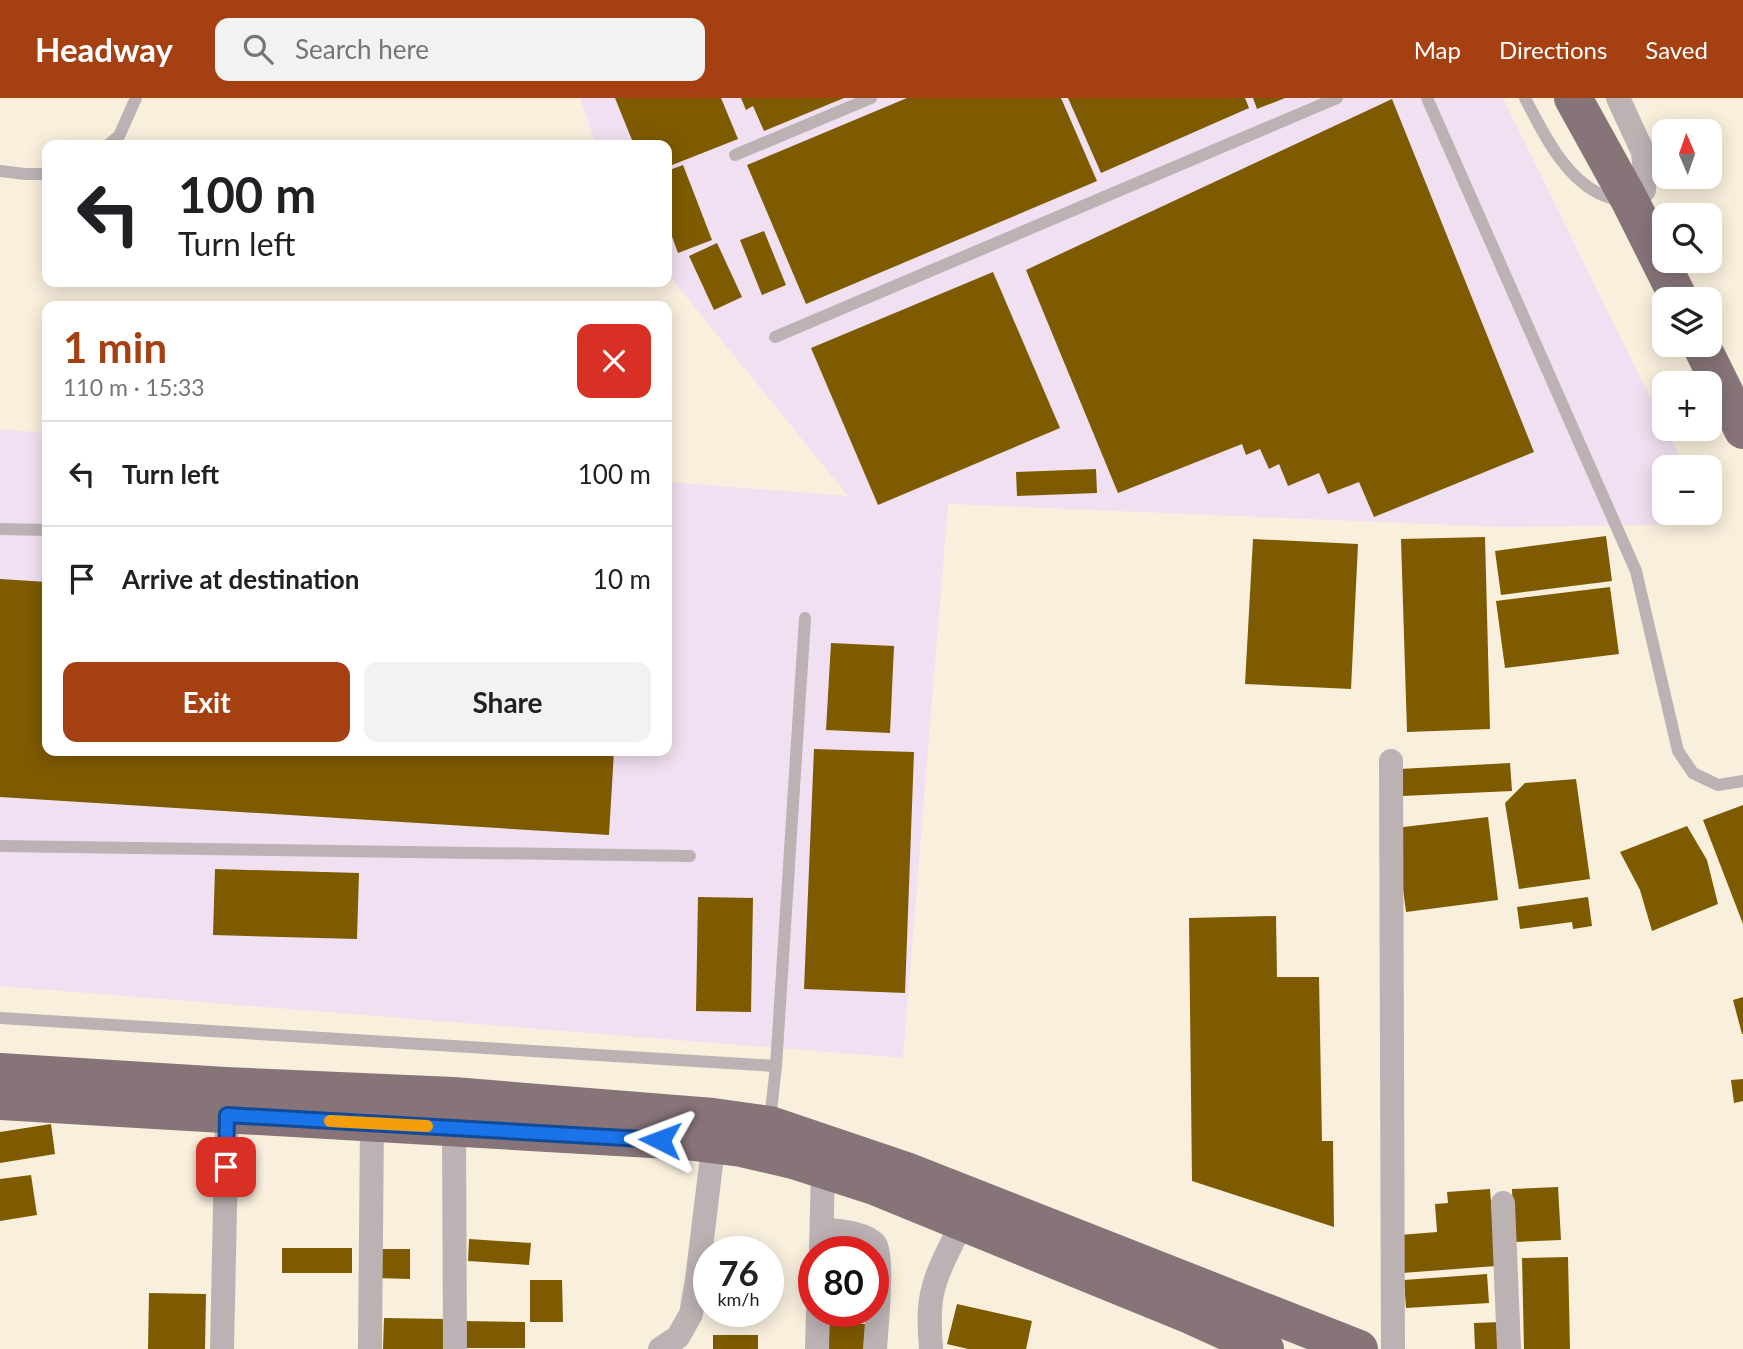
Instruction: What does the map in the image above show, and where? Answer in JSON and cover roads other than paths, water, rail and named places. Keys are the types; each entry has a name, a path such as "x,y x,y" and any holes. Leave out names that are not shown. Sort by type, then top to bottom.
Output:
{"highway":[{"path":"1573,98 1630,201 1673,287"},
{"path":"1707,357 1743,430"},
{"path":"0,1072 453,1096 716,1131 741,1149 823,1169 874,1186 962,1222 1087,1258 1359,1349"},
{"path":"0,1101 686,1141 716,1131 770,1125 906,1171 1087,1258 1190,1315 1265,1349"}],"street":[{"path":"1618,98 1643,152 1644,190 1630,201"},
{"path":"1391,761 1393,1349"},
{"path":"222,1349 227,1115"},
{"path":"370,1349 372,1123"},
{"path":"454,1128 456,1349"},
{"path":"672,1345 691,1314 716,1131"},
{"path":"821,1236 823,1169"},
{"path":"1503,1203 1509,1349"},
{"path":"931,1349 932,1293 962,1222"},
{"path":"817,1349 818,1327"},
{"path":"875,1349 876,1327"}],"lane":[{"path":"114,140 119,136 136,98"},
{"path":"734,155 871,98"},
{"path":"775,337 1337,98"},
{"path":"1427,98 1636,571 1678,751 1693,773 1718,785 1743,781"},
{"path":"1525,98 1547,141 1588,188 1608,199 1630,201"},
{"path":"0,171 42,174"},
{"path":"0,528 42,530"},
{"path":"770,1125 805,618"},
{"path":"0,846 690,856"},
{"path":"0,1018 776,1066"}]}
